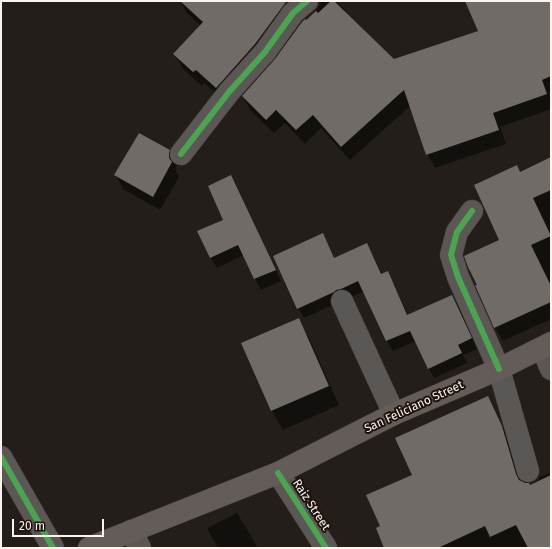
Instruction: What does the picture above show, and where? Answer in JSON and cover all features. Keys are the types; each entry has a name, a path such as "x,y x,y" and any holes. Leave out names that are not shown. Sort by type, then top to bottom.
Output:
{"main road":[{"name":"San Feliciano Street","path":"89,548 135,540 278,473 394,414 498,369 546,345"}],"street":[{"path":"181,154 229,92 265,52 293,13 307,1"},
{"path":"472,212 457,232 451,255 458,277 498,369 528,471"},
{"path":"342,302 394,414"},
{"path":"546,345 551,370"},
{"path":"1,457 53,548"},
{"name":"Raiz Street","path":"278,473 326,548"}],"building":[{"path":"180,1 286,2 255,44 216,88 196,70 193,72 173,54 203,22"},
{"path":"331,1 334,1 394,59 478,31 465,1 551,1 551,76 542,80 547,94 493,113 499,130 426,155 404,90 341,147 313,115 296,130 276,110 266,120 242,96 275,59 302,22 316,11 318,13"},
{"path":"139,133 170,150 169,158 172,162 153,197 114,175"},
{"path":"551,157 551,190 533,198 551,236 531,245 551,286 551,302 494,328 464,256 499,240 474,185 517,165 520,172"},
{"path":"231,175 276,270 254,279 238,245 210,258 197,231 223,220 208,186"},
{"path":"323,233 334,258 367,243 381,274 388,271 407,315 452,295 472,338 458,345 462,353 428,369 410,331 386,341 358,281 297,309 273,256"},
{"path":"299,318 329,386 271,411 241,343"},
{"path":"488,396 502,426 519,480 529,483 530,485 551,475 551,548 528,548 516,525 490,537 485,526 438,548 384,548 376,528 380,526 366,495 412,475 395,438"}],"cycle path":[{"path":"181,154 229,92 265,52 293,13 307,1"},
{"path":"472,211 457,232 451,255 458,277 499,369"},
{"path":"1,457 53,548"},
{"path":"278,473 326,548"}]}
